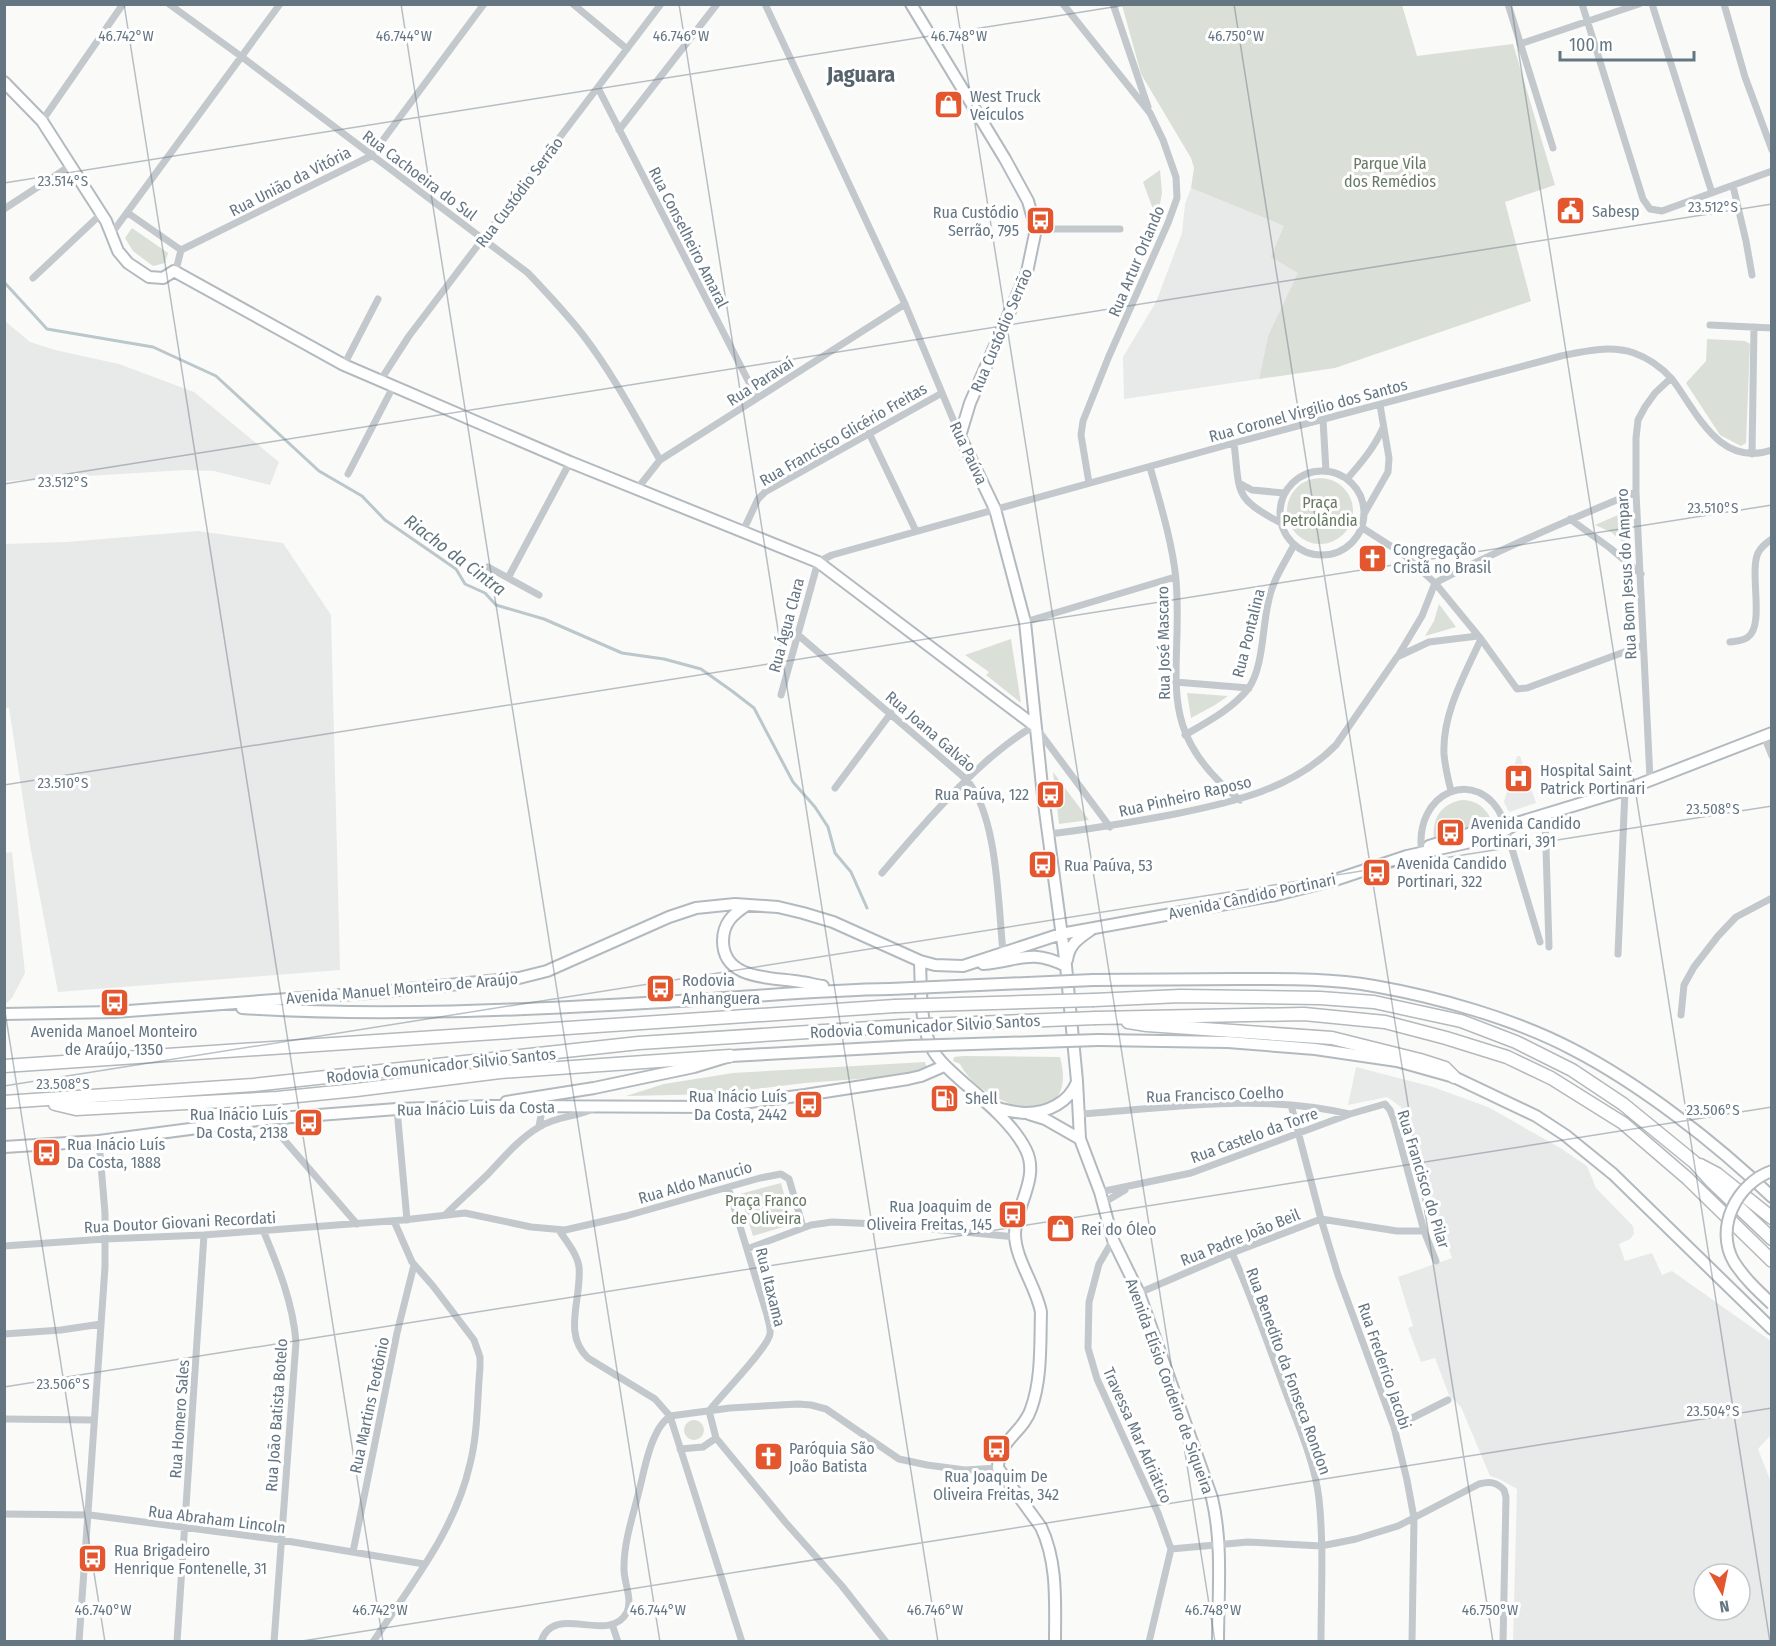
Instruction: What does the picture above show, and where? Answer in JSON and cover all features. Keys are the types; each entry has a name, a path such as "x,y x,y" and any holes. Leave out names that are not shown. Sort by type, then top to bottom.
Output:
{"highway":[{"name":"Rodovia Comunicador Silvio Santos","path":"4,1066 895,1006 1180,996 1320,998 1374,1002 1461,1021 1516,1042 1572,1071 1623,1104 1694,1162 1772,1239"},
{"name":"Rodovia Comunicador Silvio Santos","path":"4,1102 276,1082 639,1043 901,1026 1098,1018 1304,1014 1385,1022 1507,1057 1551,1078 1623,1123 1687,1178 1772,1261"},
{"path":"1098,1018 1147,1025 1332,1038 1420,1060 1445,1068 1454,1077"},
{"path":"39,1101 76,1109 278,1098 500,1072 730,1056"},
{"path":"4,1060 57,1062"},
{"path":"1694,1162 1717,1174 1772,1218"}],"main road":[{"name":"Rua Custódio Serrão","path":"911,4 1005,159 1028,201 1036,229 1027,272 970,403 960,436"},
{"path":"4,82 42,121 101,214 112,233 118,251 128,263 149,277 163,278 174,271 344,366 570,462 818,562 1035,726"},
{"name":"Rua Paúva","path":"960,436 995,509 1026,622 1035,726 1066,966"},
{"name":"Avenida Cândido Portinari","path":"920,961 948,966 971,963 1062,934 1276,895 1335,880 1421,851 1624,790 1768,735"},
{"name":"Avenida Manuel Monteiro de Araújo","path":"4,1014 115,1012 454,986 528,977 557,967 669,917 723,904 778,907 813,916 833,922 920,961"},
{"path":"748,905 732,916 723,933 724,952 734,966 749,974 837,990"},
{"name":"Avenida Cândido Portinari","path":"971,963 984,964 1026,955 1037,955 1066,966 1070,948 1094,928"},
{"path":"920,961 921,1000 930,1045 944,1066 992,1107 1023,1144 1030,1161 1030,1171 1017,1222 1016,1238 1020,1256 1039,1300 1041,1312 1036,1395 1030,1412 1002,1449 998,1468 1046,1537 1055,1586 1055,1641"},
{"name":"Avenida Elísio Cordeiro de Siqueira","path":"1066,966 1080,1114 1080,1139 1102,1198 1113,1240 1139,1293 1216,1514 1218,1641"},
{"path":"203,1005 294,1010 495,1011 837,990 1093,980 1306,979 1373,985 1454,1004 1513,1024 1570,1048 1611,1071 1658,1103 1718,1150 1772,1197"},
{"path":"490,1106 510,1100 594,1088 682,1070 730,1056 911,1046 1098,1040 1228,1042 1315,1049 1397,1061 1454,1077 1536,1116 1565,1134 1613,1174 1772,1329"},
{"name":"Rua Inácio Luis da Costa","path":"4,1147 99,1141 266,1119 397,1109 490,1106 712,1107 908,1079 944,1066"},
{"path":"1027,1113 1053,1108 1067,1099 1077,1082"},
{"path":"992,1107 1027,1113 1045,1119 1080,1139"},
{"path":"1772,1171 1764,1173 1741,1192 1731,1210 1726,1231 1733,1261 1772,1304"}],"street":[{"path":"42,121 123,4"},
{"name":"Rua Cachoeira do Sul","path":"169,4 528,273 584,336 609,372 660,460"},
{"path":"112,233 280,4"},
{"name":"Rua União da Vitória","path":"181,250 371,156 484,4"},
{"path":"573,4 627,49"},
{"name":"Rua Custódio Serrão","path":"380,381 409,336 661,4"},
{"path":"619,130 717,4"},
{"name":"Rua Paúva","path":"765,4 905,304 960,436"},
{"name":"Rua Artur Orlando","path":"1063,4 1150,113 1172,160 1176,177 1177,198 1168,223 1083,421 1081,435 1089,483"},
{"path":"1113,4 1150,113"},
{"path":"1508,4 1553,148"},
{"path":"1582,4 1646,206 1654,211 1662,211 1772,171"},
{"path":"1520,44 1639,4"},
{"path":"1652,4 1712,192"},
{"path":"1724,4 1745,77 1772,150"},
{"name":"Rua Conselheiro Amaral","path":"598,87 757,398"},
{"path":"4,209 70,165"},
{"path":"1733,186 1752,276"},
{"path":"128,213 181,250 174,271"},
{"path":"33,278 101,214"},
{"path":"1036,229 1120,229"},
{"path":"344,366 378,298"},
{"name":"Rua Paravaí","path":"637,489 660,460 905,304"},
{"path":"1710,325 1772,328"},
{"path":"1754,327 1752,454 1772,450"},
{"name":"Rua Coronel Virgilio dos Santos","path":"818,562 851,548 1234,442 1591,350 1616,349 1634,353 1653,363 1671,378 1713,436 1726,446 1752,454"},
{"name":"Rua Bom Jesus do Amparo","path":"1650,779 1642,645 1636,438 1638,420 1655,393 1671,378"},
{"path":"348,474 393,387"},
{"name":"Rua Francisco Glicério Freitas","path":"743,531 758,499 765,492 942,393"},
{"path":"1364,514 1362,501 1356,489 1347,479 1326,471 1313,472 1292,483 1284,493 1280,508 1281,523 1286,535 1294,545 1312,553 1332,553 1345,548 1355,538 1364,514 1388,472 1389,458 1380,405"},
{"path":"1323,420 1326,471"},
{"path":"1347,479 1372,448 1383,428"},
{"path":"869,433 916,531"},
{"path":"1234,442 1240,492 1249,506 1281,523"},
{"path":"508,578 570,462"},
{"name":"Rua José Mascaro","path":"1150,467 1172,550 1175,577 1175,682 1177,703 1185,735 1206,770 1240,800"},
{"path":"1239,483 1252,490 1284,493"},
{"path":"1435,583 1570,519 1636,492"},
{"path":"1570,519 1641,574"},
{"path":"1361,527 1403,554 1435,583 1480,638 1514,686 1520,690 1642,645"},
{"path":"1730,642 1747,639 1753,631 1755,562 1763,546 1772,540"},
{"name":"Rua Pontalina","path":"1185,735 1233,705 1249,688 1258,665 1269,598 1294,545"},
{"name":"Rua Água Clara","path":"781,695 818,562"},
{"path":"488,567 539,595"},
{"path":"1026,622 1175,577"},
{"name":"Rua Pinheiro Raposo","path":"1049,834 1110,827 1240,800 1292,779 1324,757 1336,745 1397,657 1422,616 1435,583"},
{"name":"Rua Joana Galvão","path":"797,634 975,788 988,824 1003,952"},
{"path":"1397,657 1429,642 1480,638"},
{"path":"1451,791 1444,754 1448,722 1459,686 1480,638"},
{"path":"1175,682 1249,688"},
{"path":"835,788 891,714"},
{"path":"882,873 966,778 1020,733 1035,726 1110,827"},
{"path":"1768,735 1772,756"},
{"path":"1421,851 1421,832 1427,811 1434,802 1451,791 1462,790 1483,795 1499,811 1540,942"},
{"path":"1618,954 1624,790"},
{"path":"1545,815 1550,947"},
{"path":"1681,1016 1682,991 1694,967 1736,917 1772,898"},
{"name":"Rua Castelo da Torre","path":"1102,1198 1130,1188 1191,1173 1350,1114 1380,1104 1386,1105"},
{"name":"Rua Francisco Coelho","path":"1080,1114 1212,1106 1291,1105 1324,1108 1350,1114"},
{"name":"Rua Frederico Jacobi","path":"1291,1105 1338,1275 1394,1427 1407,1480 1414,1518 1412,1641"},
{"name":"Rua Francisco do Pilar","path":"1386,1105 1394,1120 1424,1230 1436,1261"},
{"path":"539,1126 543,1106"},
{"path":"445,1215 517,1143 539,1126 596,1108"},
{"path":"397,1109 407,1220"},
{"path":"285,1142 283,1126 287,1117"},
{"path":"266,1119 357,1224"},
{"path":"79,1641 90,1515 105,1267 105,1213 99,1141"},
{"name":"Rua Aldo Manucio","path":"445,1215 471,1214 531,1227 558,1230 626,1216 776,1174 785,1175 789,1179 803,1227"},
{"name":"Rua Itaxama","path":"709,1411 752,1361 769,1336 770,1327 728,1187"},
{"name":"Rua Doutor Giovani Recordati","path":"4,1246 204,1235 407,1220 445,1215"},
{"name":"Rua Padre João Beil","path":"1139,1293 1232,1253 1321,1219 1397,1231 1424,1230"},
{"path":"373,1641 439,1543 449,1521 470,1465 475,1435 480,1357 466,1327 414,1265 394,1221"},
{"path":"747,1249 803,1227 822,1223 860,1223 1016,1238"},
{"name":"Rua João Batista Botelo","path":"263,1230 290,1303 296,1342 274,1641"},
{"path":"558,1230 573,1250 579,1267 575,1323 579,1350 588,1358 655,1399 670,1416 742,1641"},
{"name":"Rua Homero Sales","path":"177,1641 204,1235"},
{"name":"Travessa Mar Adriático","path":"1113,1240 1099,1264 1089,1302 1088,1331 1091,1361 1158,1513 1171,1550"},
{"name":"Rua Benedito da Fonseca Rondon","path":"1232,1253 1245,1282 1310,1461 1319,1498 1321,1641"},
{"name":"Rua Martins Teotônio","path":"353,1552 397,1333 414,1265"},
{"path":"4,1334 61,1330 101,1324"},
{"path":"1394,1427 1448,1400"},
{"path":"541,1641 547,1631 557,1625 613,1627 627,1612 628,1594 623,1570 625,1547 649,1452 656,1433 670,1416 779,1405 817,1406 826,1409 899,1459 927,1466 965,1470 998,1468"},
{"path":"709,1411 716,1438 886,1641"},
{"path":"4,1419 94,1420"},
{"path":"680,1449 703,1447 716,1438"},
{"path":"1149,1641 1171,1550 1248,1542 1321,1546 1374,1535 1486,1482 1500,1486 1506,1497 1503,1641"},
{"name":"Rua Abraham Lincoln","path":"4,1514 90,1515 281,1540 424,1564"},
{"path":"613,1627 618,1641"}],"shaded area":[{"path":"1191,188 1284,226 1299,273 1268,336 1259,379 1124,399 1123,357 1156,302 1182,233 1185,204"},
{"path":"5,321 30,342 119,364 194,392 279,462 270,485 214,471 186,470 5,481"},
{"path":"198,531 283,543 331,615 340,970 58,992 30,845 9,708 5,708 5,544 67,542"},
{"name":"Hospital Saint Patrick Portinari","path":"1517,756 1520,756 1536,803 1509,812 1504,802"},
{"path":"12,852 25,973 12,998 5,1004 5,853"},
{"path":"1356,1067 1433,1087 1488,1107 1562,1149 1587,1166 1596,1188 1633,1226 1634,1234 1630,1239 1619,1244 1625,1261 1652,1253 1662,1275 1672,1271 1771,1341 1771,1435 1758,1449 1771,1482 1771,1641 1513,1641 1517,1489 1490,1476 1461,1407 1449,1395 1435,1358 1421,1362 1408,1328 1413,1326 1398,1277 1452,1258 1401,1107 1387,1097 1348,1105"}],"green space":[{"name":"Parque Vila dos Remédios","path":"1122,5 1402,5 1417,56 1513,44 1555,185 1505,202 1531,301 1335,368 1259,379 1268,336 1298,273 1271,257 1284,226 1191,188 1194,168 1191,158 1141,74"},
{"path":"1160,170 1162,193 1157,220 1143,182"},
{"path":"132,228 168,253 165,263 153,266 133,251 125,238"},
{"path":"1707,339 1745,341 1750,344 1746,443 1741,446 1720,435 1686,383 1706,361"},
{"name":"Praça Petrolândia","path":"1320,478 1332,481 1343,488 1350,499 1353,511 1350,523 1343,534 1332,541 1320,544 1308,541 1297,534 1290,523 1287,511 1290,499 1297,488 1308,481"},
{"path":"1627,511 1629,547 1611,532 1595,525"},
{"path":"1439,604 1456,627 1425,636 1434,621"},
{"path":"1011,639 1021,703 986,675 989,672 965,655"},
{"path":"1187,693 1228,696 1191,718"},
{"path":"1053,772 1089,820 1059,824"},
{"path":"1461,800 1472,801 1480,805 1492,821 1434,839 1434,825 1439,814 1448,805"},
{"path":"954,1057 1060,1057 1063,1082 1056,1098 1044,1106 1026,1107 1007,1102 988,1093 972,1080 960,1064 953,1061"},
{"path":"925,1062 927,1069 871,1078 715,1094 626,1096 664,1084 733,1073"},
{"name":"Praça Franco de Oliveira","path":"781,1183 790,1225 753,1236 740,1194"},
{"path":"694,1420 701,1423 704,1430 701,1437 694,1440 687,1437 684,1430 687,1423"}],"waterway":[{"name":"Riacho da Cintra","path":"4,282 47,329 153,347 216,376 319,471 362,496 385,520 456,569 465,584 485,593 496,605 544,619 622,653 664,659 701,669 732,691 754,708 793,782 815,807 828,827 835,853 851,872 867,908"}],"place":[{"name":"West Truck Veículos","path":"949,105"},
{"name":"Sabesp","path":"1571,211"},
{"name":"Rua Custódio Serrão, 795","path":"1040,221"},
{"name":"Congregação Cristã no Brasil","path":"1372,558"},
{"name":"Hospital Saint Patrick Portinari","path":"1519,779"},
{"name":"Rua Paúva, 122","path":"1050,794"},
{"name":"Avenida Candido Portinari, 391","path":"1450,832"},
{"name":"Rua Paúva, 53","path":"1043,865"},
{"name":"Avenida Candido Portinari, 322","path":"1376,872"},
{"name":"Rodovia Anhanguera","path":"661,989"},
{"name":"Avenida Manoel Monteiro de Araújo, 1350","path":"114,1003"},
{"name":"Shell","path":"944,1098"},
{"name":"Rua Inácio Luís Da Costa, 2442","path":"808,1105"},
{"name":"Rua Inácio Luís Da Costa, 2138","path":"309,1123"},
{"name":"Rua Inácio Luís Da Costa, 1888","path":"46,1153"},
{"name":"Rua Joaquim de Oliveira Freitas, 145","path":"1013,1215"},
{"name":"Rei do Óleo","path":"1060,1229"},
{"name":"Rua Joaquim De Oliveira Freitas, 342","path":"996,1448"},
{"name":"Paróquia São João Batista","path":"768,1457"},
{"name":"Rua Brigadeiro Henrique Fontenelle, 31","path":"93,1559"}],"district":[{"name":"Jaguara","path":"861,74"}]}
